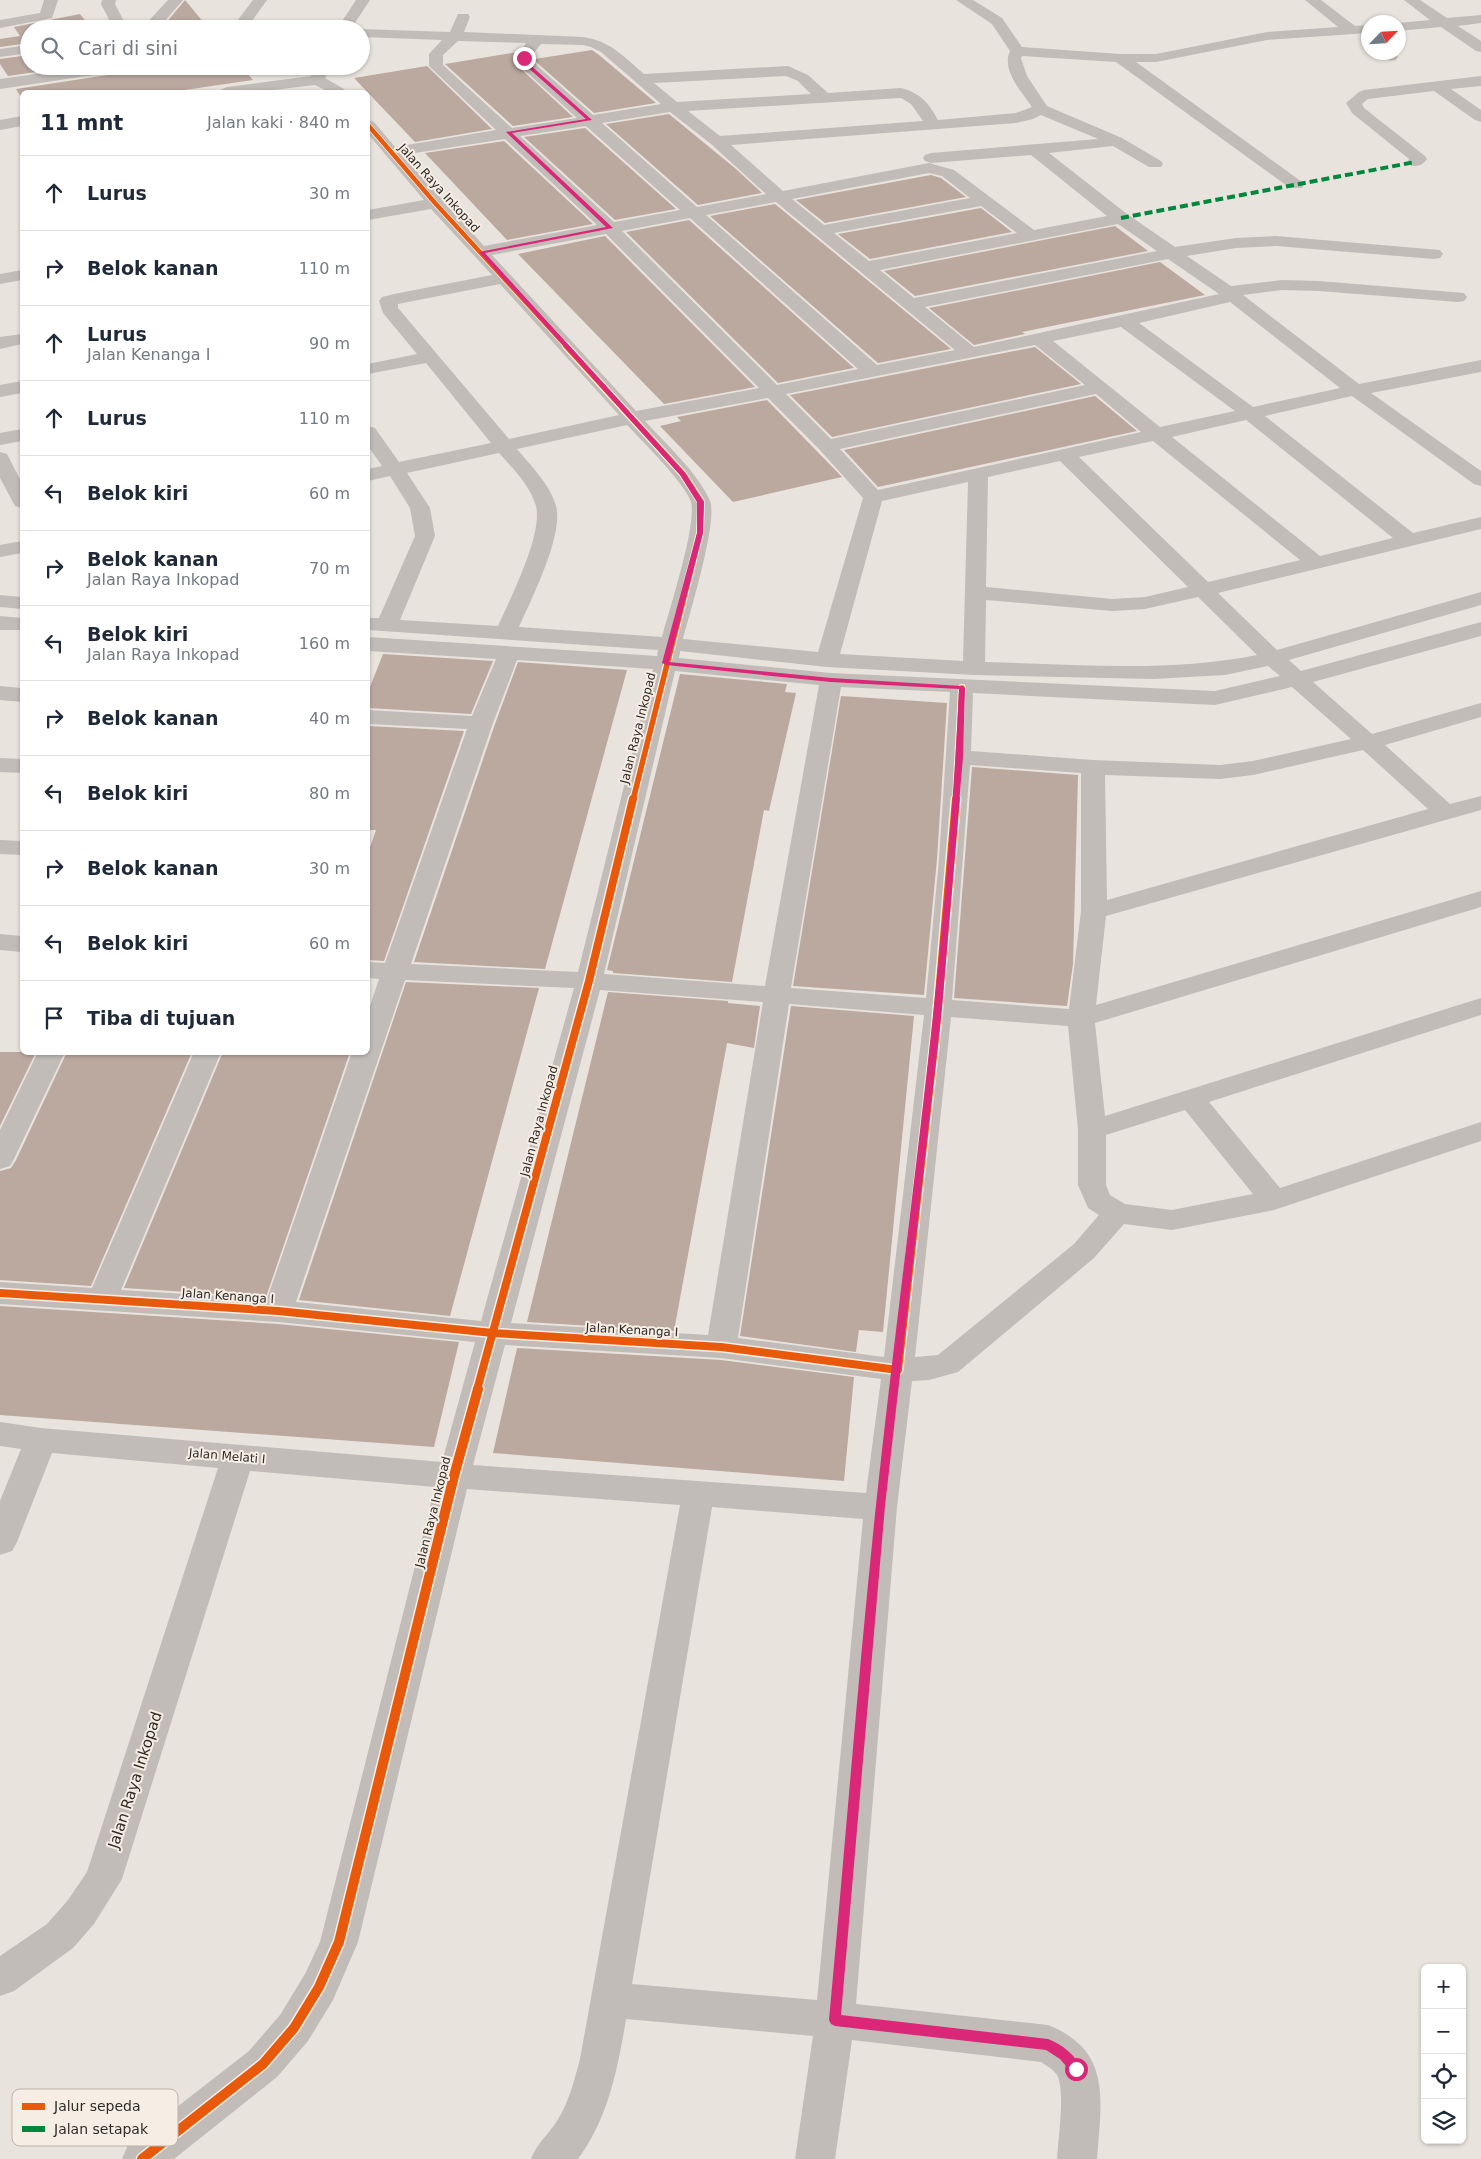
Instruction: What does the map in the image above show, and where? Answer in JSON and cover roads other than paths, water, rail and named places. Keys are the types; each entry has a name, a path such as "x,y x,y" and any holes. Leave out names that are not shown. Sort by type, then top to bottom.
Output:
{"street":[{"path":"29,20 43,18 47,15 51,0"},
{"path":"109,0 108,4 116,20"},
{"path":"158,20 176,0"},
{"path":"244,20 260,0"},
{"path":"350,20 364,0"},
{"path":"963,0 997,21 1017,51"},
{"path":"1312,0 1358,30"},
{"path":"1410,0 1481,48"},
{"path":"463,17 455,36 436,54 436,66 610,228 828,446 873,497"},
{"path":"1406,26 1481,19"},
{"path":"0,24 20,21"},
{"path":"1017,51 1140,59 1170,56 1230,42 1267,36 1358,30"},
{"path":"370,33 596,43 606,49 673,107 717,141 780,196 970,353"},
{"path":"537,40 526,52 524,58 526,64 872,371"},
{"path":"0,53 20,50"},
{"path":"1017,51 1014,58 1019,76 1041,109 1116,140 1155,164"},
{"path":"1120,58 1296,185"},
{"path":"641,79 788,71 803,78 823,97"},
{"path":"0,84 21,75"},
{"path":"35,75 44,90"},
{"path":"237,90 310,75"},
{"path":"322,75 337,90"},
{"path":"1415,162 1419,159 1416,156 1357,110 1354,103 1364,96 1481,81"},
{"path":"1437,86 1481,117"},
{"path":"391,152 673,107 823,97 909,94 918,100 933,125"},
{"path":"717,141 1016,118 1028,116 1041,109"},
{"path":"0,125 20,121"},
{"name":"Jalan Raya Inkopad","path":"178,2131 263,2064 294,2028 319,1987 339,1942 454,1476 589,981 700,533 700,502 683,474 482,252 435,203 370,127"},
{"path":"906,127 930,163 948,173 986,200 1030,235"},
{"path":"482,252 780,196 930,163 1092,145 1116,140"},
{"path":"1035,150 1121,218 1230,294 1355,390 1481,480"},
{"path":"822,230 986,200"},
{"path":"370,215 435,203"},
{"path":"867,267 1121,218"},
{"path":"912,304 1171,253 1258,241 1434,254"},
{"path":"0,278 20,275"},
{"path":"370,1042 548,524 547,510 541,493 430,357 382,311 388,301 394,299 505,278"},
{"path":"370,475 632,418 1038,339 1124,321 1230,294 1282,285 1319,286 1458,297"},
{"path":"1124,321 1251,414 1410,541"},
{"path":"0,343 20,339"},
{"path":"1038,339 1157,433 1317,564"},
{"path":"370,369 430,357"},
{"path":"873,497 1355,390 1459,368 1481,366"},
{"path":"1459,368 1481,384"},
{"path":"0,391 20,388"},
{"path":"828,446 1099,388"},
{"path":"0,439 20,435"},
{"path":"370,435 418,503 425,522 425,536 377,624 508,642 669,654 829,670 968,678 1215,698 1298,679 1481,628"},
{"path":"1064,454 1273,658 1445,812"},
{"path":"0,458 20,492"},
{"path":"815,2159 835,2020 881,1506 938,1008 959,757 976,593 978,474"},
{"path":"722,1347 829,670 873,497"},
{"path":"976,593 1112,605 1145,602 1317,564 1481,523"},
{"path":"0,551 20,547"},
{"path":"968,678 1196,671 1225,668 1273,658 1481,598"},
{"path":"0,601 20,603"},
{"path":"0,623 20,624"},
{"path":"370,644 508,642"},
{"path":"0,693 20,695"},
{"path":"959,757 1093,767 1220,772 1253,768 1368,742 1481,710"},
{"path":"370,717 480,723"},
{"path":"0,765 20,766"},
{"path":"1093,767 1094,911 1081,1018 1092,1130 1092,1185 1098,1200 1116,1213 1172,1220 1274,1200 1479,1135"},
{"path":"1094,911 1481,803"},
{"path":"0,847 20,848"},
{"path":"370,970 589,981 1081,1018 1481,899"},
{"path":"0,942 20,944"},
{"path":"1092,1130 1481,1006"},
{"path":"0,1159 51,1055"},
{"path":"102,1299 207,1055"},
{"path":"278,1311 366,1055"},
{"path":"1190,1098 1274,1200"},
{"name":"Jalan Kenanga I","path":"0,1293 278,1311 493,1333 722,1347 898,1370 930,1368 948,1364 1084,1251 1116,1213"},
{"name":"Jalan Melati I","path":"0,1434 41,1440 454,1476 698,1495 881,1506"},
{"path":"0,1542 41,1440"},
{"name":"Jalan Raya Inkopad","path":"0,1978 60,1936 81,1912 103,1879 238,1457"},
{"path":"551,2159 564,2147 587,2106 600,2059 698,1495"},
{"path":"611,2000 835,2020 1048,2044 1064,2055 1076,2069 1079,2082 1077,2159"},
{"name":"Jalan Raya Inkopad","path":"142,2159 159,2146"}]}
